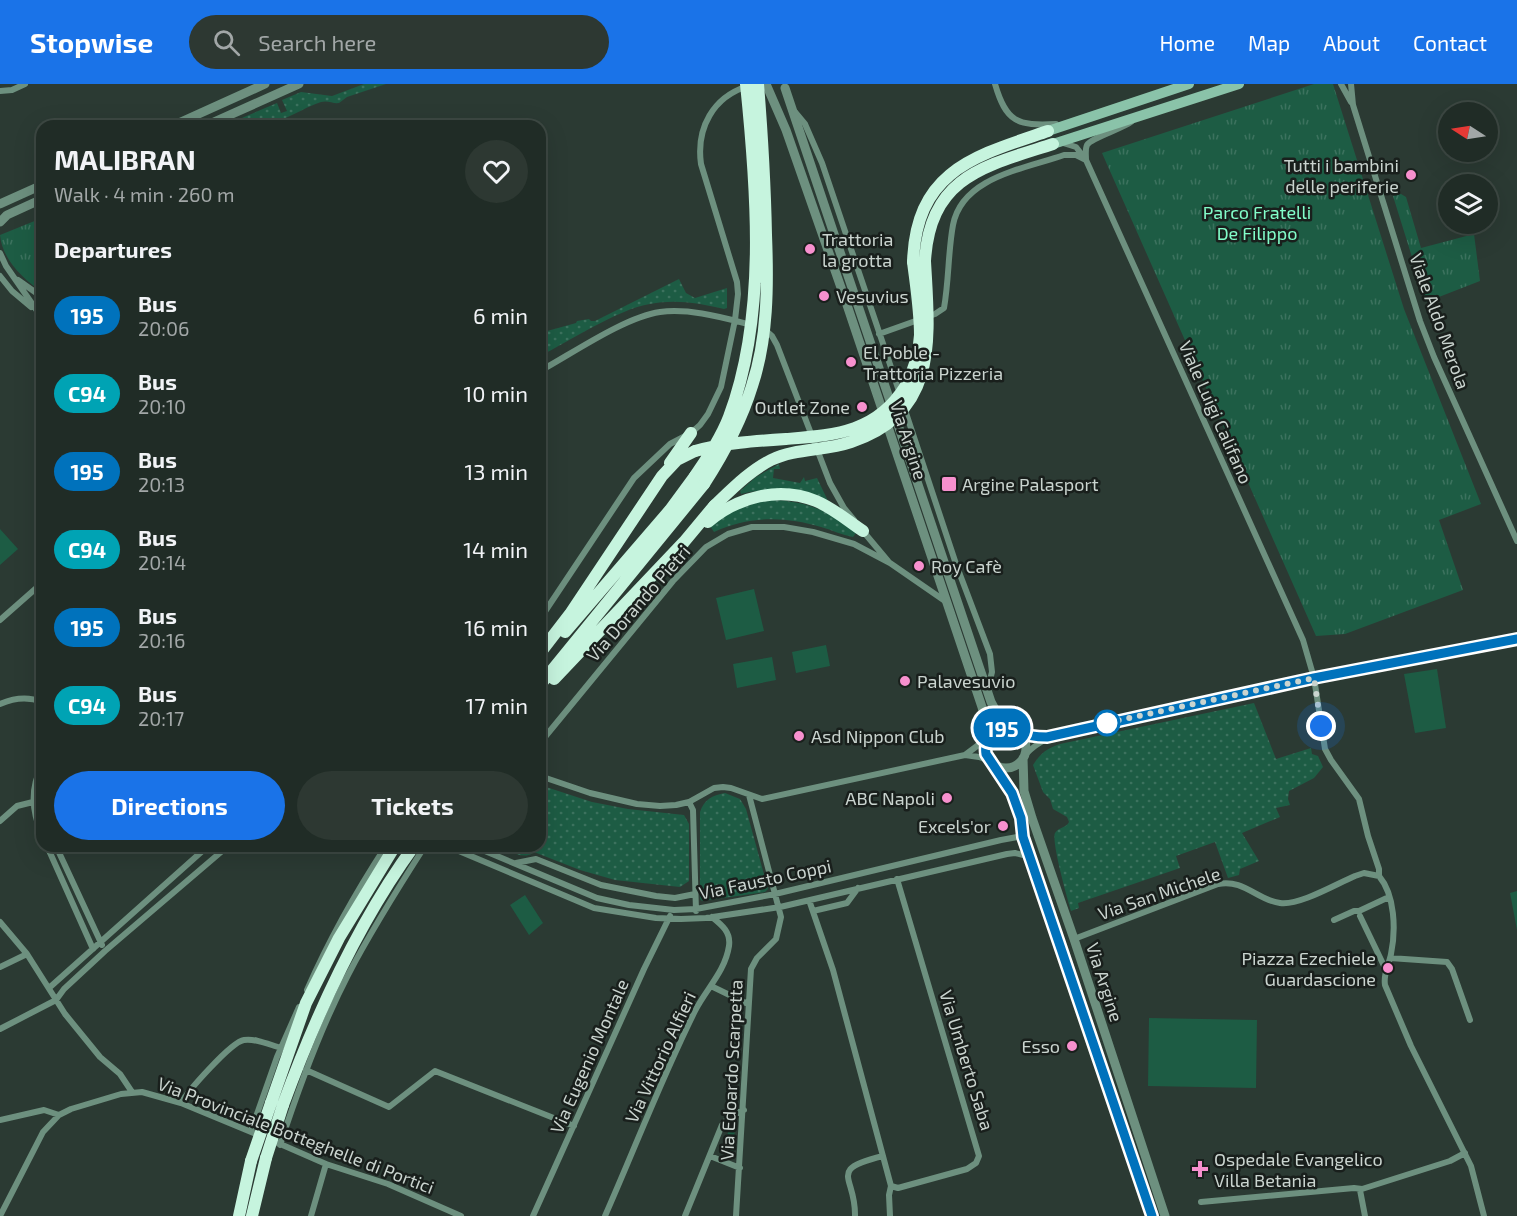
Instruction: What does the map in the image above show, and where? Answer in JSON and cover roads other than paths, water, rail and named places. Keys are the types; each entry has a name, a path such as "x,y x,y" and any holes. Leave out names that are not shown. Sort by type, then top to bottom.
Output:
{"highway":[{"path":"546,677 699,480 728,420 742,378 749,347 754,303 756,261 750,120 746,84"},
{"path":"546,654 670,510 723,454 739,424 753,384 761,348 767,301 762,85"},
{"path":"546,686 588,645 684,542 714,506 756,469 772,459 792,453 830,448 852,442 873,433 900,412 914,391 926,360 929,333 915,238 921,214 933,192 961,166 985,153 1048,131"},
{"path":"662,476 677,460 695,451 720,445 832,435 855,429 886,410 909,380 918,351 919,261 936,214 956,186 984,166 1053,144"},
{"path":"546,645 570,614 678,449 692,433"},
{"path":"684,542 719,512 756,496 793,495 816,501 863,531"},
{"path":"239,1216 251,1161 306,1003 339,938 392,852"},
{"path":"252,1216 266,1158 303,1052 351,950 379,900 410,852"}],"main road":[{"path":"1048,131 1190,84"},
{"path":"1053,144 1239,84"}],"street":[{"path":"0,91 12,90 25,84"},
{"path":"185,120 265,84"},
{"path":"218,120 299,84"},
{"path":"994,84 1003,108 1010,117 1021,123 1072,124"},
{"name":"Viale Aldo Merola","path":"1341,84 1353,105"},
{"name":"Viale Aldo Merola","path":"1351,84 1353,105 1420,321 1517,541"},
{"path":"546,610 634,478 670,444 692,433 716,401 725,374 738,294 737,282 701,164 699,151 704,125 715,107 738,89 762,85 779,91 786,86"},
{"name":"Via Argine","path":"762,85 786,130 845,299 982,707 989,736"},
{"name":"Via Argine","path":"786,86 791,107 991,702 998,715 1010,728"},
{"name":"Via Argine","path":"791,107 805,124 822,163 956,564 990,654 992,672 988,688"},
{"path":"1086,160 1086,148 1090,141 1122,129 1135,119"},
{"path":"1053,144 1072,145 1081,151 1086,160"},
{"path":"879,334 935,314 944,308 953,226 961,203 969,194 987,181 1064,155 1076,155 1086,160"},
{"name":"Viale Luigi Califano","path":"1086,160 1303,640 1314,678 1325,748 1359,799 1379,876"},
{"path":"0,204 36,188"},
{"path":"0,222 7,215 36,202"},
{"path":"0,253 36,309"},
{"path":"0,276 12,291 36,312"},
{"path":"14,277 36,293"},
{"path":"546,368 621,326 652,314 678,312 735,320 760,327 774,340 831,483 844,508 890,563"},
{"name":"Via Dorando Pietri","path":"546,736 673,581 706,547 729,534 752,527 784,527 854,544 890,563 945,601"},
{"path":"0,620 36,588"},
{"path":"546,778 579,790 626,802 660,806 689,802 714,788 723,787 762,799 770,798 965,755 979,757 999,767 1010,768 1019,763 1036,744 1047,737 1314,678 1517,639"},
{"path":"0,704 18,698 36,700"},
{"path":"965,755 998,729 1010,728 1019,733 1047,737"},
{"path":"1019,733 1025,742 1024,756"},
{"path":"989,736 985,751 990,761"},
{"name":"Via Argine","path":"1024,756 1024,791 1165,1216"},
{"name":"Via Argine","path":"990,761 1006,781 1021,818 1023,837 1152,1216"},
{"path":"36,780 33,802 36,813"},
{"name":"Via Edoardo Scarpetta","path":"736,1216 752,966 776,939 780,923 780,906 749,795"},
{"path":"0,821 17,806 33,802"},
{"path":"689,802 693,810 697,918"},
{"name":"Via Fausto Coppi","path":"487,852 597,898 629,905 674,910 696,909 775,894 1001,840 1023,837"},
{"path":"50,852 93,949"},
{"path":"59,852 105,951"},
{"path":"49,988 201,852"},
{"path":"0,1029 56,1000 64,988 105,951 221,852"},
{"path":"251,1131 281,1048 318,963 362,882 382,852"},
{"path":"280,1145 306,1070 347,977 390,900 422,852"},
{"name":"Via Fausto Coppi","path":"464,852 594,908 669,919 712,917 780,906 1007,854 1015,853 1031,857"},
{"name":"Via Fausto Coppi","path":"515,864 536,860 601,885 656,897 675,898 695,894"},
{"name":"Via San Michele","path":"1074,939 1227,882 1238,884 1264,898 1283,904 1295,902 1364,873 1379,876"},
{"path":"1379,876 1393,908 1393,940 1384,981 1412,1046 1471,1166 1484,1216"},
{"name":"Via Umberto Saba","path":"891,1186 898,1188 967,1169 976,1163 979,1156 897,879"},
{"name":"Via Fausto Coppi","path":"813,911 847,903 858,888"},
{"path":"1334,921 1389,897"},
{"path":"810,900 833,970 891,1186 890,1216"},
{"name":"Via Eugenio Montale","path":"534,1216 644,969 674,910"},
{"path":"1360,916 1386,970"},
{"name":"Via Vittorio Alfieri","path":"605,1216 696,1010 725,960 730,940 726,930 712,917"},
{"path":"0,922 27,954 56,1000 100,1057 123,1078 132,1092"},
{"path":"93,949 105,951"},
{"path":"0,968 27,954"},
{"path":"1390,956 1447,962 1452,969 1470,1020"},
{"path":"711,986 748,1004"},
{"path":"181,1103 190,1089 237,1042 253,1040 281,1048"},
{"path":"306,1070 389,1107 435,1071 574,1126"},
{"name":"Via Provinciale Botteghelle di Portici","path":"0,1216 36,1142 58,1115 71,1108 132,1092 147,1093 181,1103 326,1164 388,1184 461,1216"},
{"path":"0,1120 44,1110 58,1115"},
{"path":"685,1216 725,1121 731,1115 744,1110"},
{"path":"1201,1202 1356,1188 1360,1190 1423,1170 1465,1153"},
{"path":"710,1156 740,1168"},
{"path":"855,1216 848,1180 850,1170 860,1162 883,1156"},
{"path":"311,1216 326,1164"},
{"path":"1360,1190 1365,1216"}],"place":[{"name":"Tutti i bambini delle periferie","path":"1411,175"},
{"name":"Trattoria la grotta","path":"810,249"},
{"name":"Vesuvius","path":"824,296"},
{"name":"El Poble - Trattoria Pizzeria","path":"851,362"},
{"name":"Outlet Zone","path":"862,407"},
{"name":"Argine Palasport","path":"949,484"},
{"name":"Roy Cafè","path":"919,566"},
{"name":"Palavesuvio","path":"905,681"},
{"name":"Asd Nippon Club","path":"799,736"},
{"name":"ABC Napoli","path":"947,798"},
{"name":"Excels'or","path":"1003,826"},
{"name":"Piazza Ezechiele Guardascione","path":"1388,968"},
{"name":"Esso","path":"1072,1046"},
{"name":"Ospedale Evangelico Villa Betania","path":"1200,1169"}],"park label":[{"name":"Parco Fratelli De Filippo","path":"1257,222"}]}
